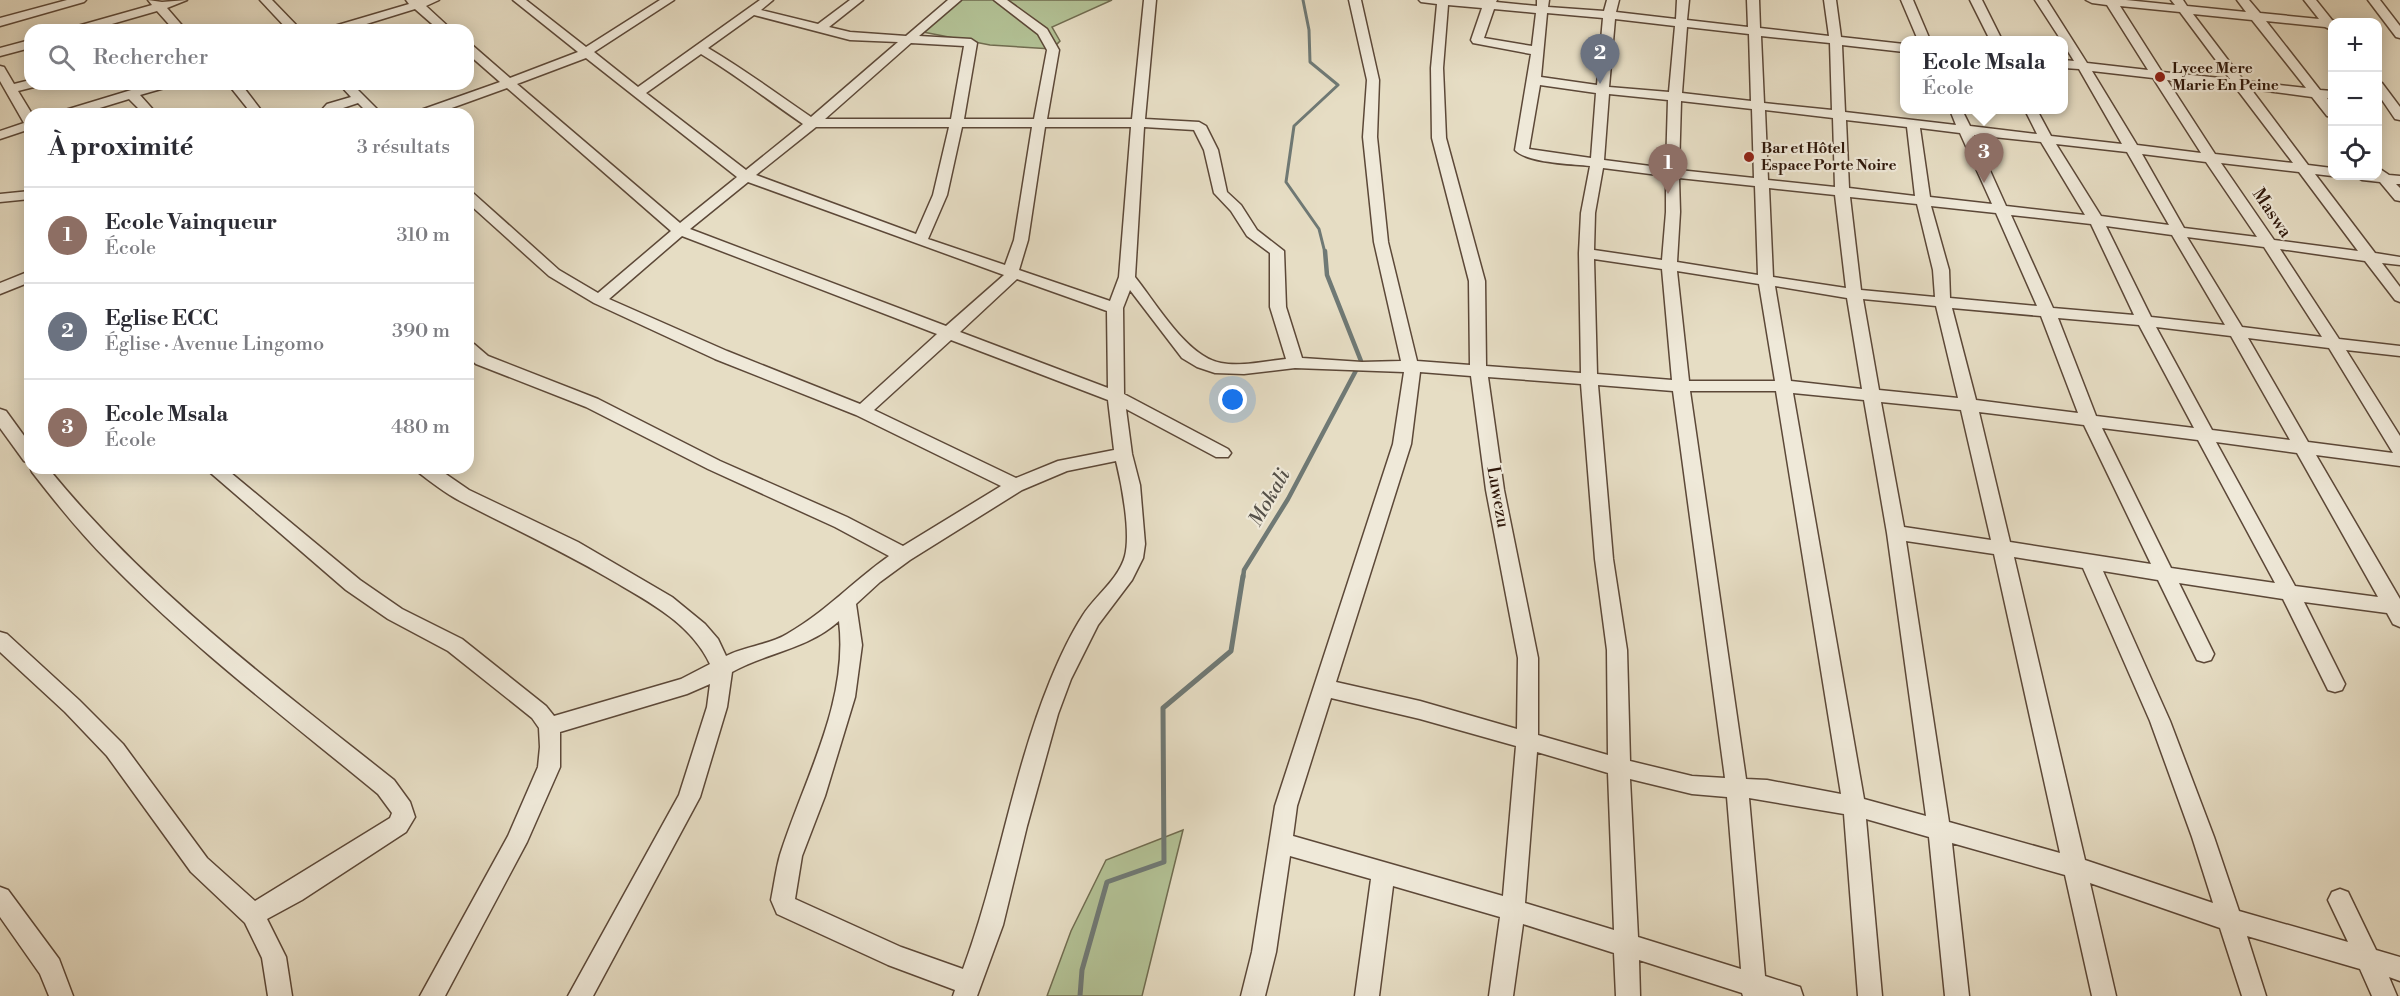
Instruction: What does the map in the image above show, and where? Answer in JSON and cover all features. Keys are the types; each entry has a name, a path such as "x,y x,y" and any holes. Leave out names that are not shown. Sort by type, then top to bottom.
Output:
{"street":[{"path":"0,22 80,0"},
{"path":"96,24 157,3 181,0"},
{"path":"266,0 289,24"},
{"path":"352,24 415,2 433,0"},
{"path":"519,0 745,176 920,241 1115,308"},
{"path":"642,0 654,8"},
{"path":"439,108 586,53 668,0"},
{"path":"638,93 767,0"},
{"path":"820,28 857,0"},
{"path":"599,300 679,230 811,123 955,0"},
{"path":"862,411 1012,273 1021,240 1053,57 1052,45 1043,32 1000,0"},
{"path":"846,600 852,645 846,697 814,796 791,856 783,900 784,906 967,989 991,924 1019,815 1048,714 1061,679 1090,620 1125,575 1134,558 1136,544 1131,485 1123,454 1116,396 1115,308 1127,277 1150,0"},
{"path":"1253,996 1264,952 1288,797 1402,444 1413,366 1382,242 1370,137 1373,81 1355,0"},
{"path":"1437,0 1611,7 1681,24 1900,47"},
{"name":"Luwezu","path":"1437,0 1439,138 1477,281 1476,352 1495,490 1528,646 1527,740 1513,910 1501,996"},
{"path":"1683,0 1674,96 1673,212 1669,264 1681,386 1737,789 1755,991"},
{"path":"1753,0 1766,280 1854,806 1870,996"},
{"path":"1830,0 1836,41 1842,191 1854,294 1874,393 1940,830 1957,996"},
{"path":"1907,0 1922,36"},
{"path":"1976,0 1994,36"},
{"path":"2041,0 2064,36"},
{"path":"2092,0 2181,4 2328,25"},
{"path":"2243,0 2328,108"},
{"path":"2310,0 2328,21"},
{"path":"2374,0 2399,32"},
{"name":"Maswa","path":"2110,1 2210,157 2304,295 2400,450"},
{"path":"415,2 439,24"},
{"path":"157,3 175,24"},
{"path":"1490,3 1477,40 1537,51"},
{"path":"1542,4 1523,152 1672,173 2096,220 2400,261"},
{"path":"2181,4 2400,297"},
{"path":"1611,7 1597,163 1588,213 1589,379 1604,560 1617,650 1628,996"},
{"path":"753,11 850,36 968,42 972,45 940,195 920,241"},
{"path":"2382,29 2399,32"},
{"path":"2068,41 2133,149 2179,231 2180,239 2196,261 2301,447 2398,611"},
{"path":"0,52 24,46"},
{"path":"700,48 735,69 757,87 811,123 1197,125 1211,150 1221,193 1242,216 1252,232 1277,251 1278,308 1295,363"},
{"path":"474,53 679,230 1116,396 1222,453"},
{"path":"2068,64 2328,94"},
{"path":"0,70 24,113"},
{"path":"1534,80 1602,90 1674,96 2328,172"},
{"path":"11,89 24,86"},
{"path":"86,108 145,90"},
{"path":"240,90 254,108"},
{"path":"352,90 370,108"},
{"path":"132,94 145,108"},
{"path":"332,108 361,98"},
{"path":"2389,100 2400,116"},
{"path":"1958,114 2047,313 2089,419 2163,575 2204,654"},
{"path":"2033,114 2096,220 2145,321 2206,435 2207,443 2290,594 2335,684"},
{"path":"1913,124 1923,201 1941,270 1943,304 2002,547 2104,996"},
{"path":"0,135 24,126"},
{"path":"2382,174 2400,180"},
{"path":"2382,175 2400,197"},
{"path":"0,198 24,196"},
{"path":"474,201 554,273 599,300 722,355 862,411 1016,486"},
{"path":"1587,253 1854,294 2145,321 2400,351"},
{"path":"1127,277 1188,354 1203,363 1221,369 1244,369 1295,363 1362,367 1413,366 1681,386 1783,386 1874,393 2400,460"},
{"path":"0,288 24,278"},
{"path":"474,353 482,360 592,403 714,465 841,522 903,555"},
{"path":"0,415 24,449"},
{"path":"549,726 687,686 722,667 791,642 829,618 846,600 903,555 1016,486 1064,465 1123,454"},
{"path":"43,474 67,506 167,604 386,787 402,809 404,817 398,825 254,915"},
{"path":"221,474 353,585 395,614 455,645 539,712 549,726 551,747 549,767 516,842 432,996"},
{"path":"433,474 463,495 571,547 665,603 698,629 711,645 722,667 717,707 689,797 580,996"},
{"path":"1896,533 2002,547 2163,575 2398,611"},
{"path":"2090,562 2160,721 2206,846 2227,919 2254,996"},
{"path":"0,640 72,706 115,750 199,865 254,915 274,957 280,996"},
{"path":"1325,688 1383,701 1676,783 1784,793 1854,806 2073,867 2227,919 2400,969"},
{"path":"1281,843 1513,910 1755,991 1791,996"},
{"path":"1367,996 1383,872"},
{"path":"0,898 50,967 61,996"},
{"path":"2340,900 2385,996"}],"green space":[{"path":"957,0 1112,0 1052,27 1060,41 1052,49 990,45 923,32"},
{"path":"1183,830 1142,996 1047,996 1071,931 1106,860"}],"waterway":[{"name":"Mokali","path":"1303,0 1309,30 1310,62 1338,85 1294,126 1286,182 1319,229 1325,253"},
{"name":"Mokali","path":"1243,578 1244,570 1288,499 1361,361 1327,275 1325,251"},
{"name":"Mokali","path":"1080,996 1082,970 1107,882 1164,862 1163,708 1231,651 1243,576"}],"place":[{"name":"Lycee Mere Marie En Peine","path":"2160,77"},
{"name":"Eglise ECC","path":"1600,84"},
{"name":"Bar et Hôtel Espace Porte Noire","path":"1749,157"},
{"name":"Ecole Msala","path":"1984,183"},
{"name":"Ecole Vainqueur","path":"1668,194"}]}
